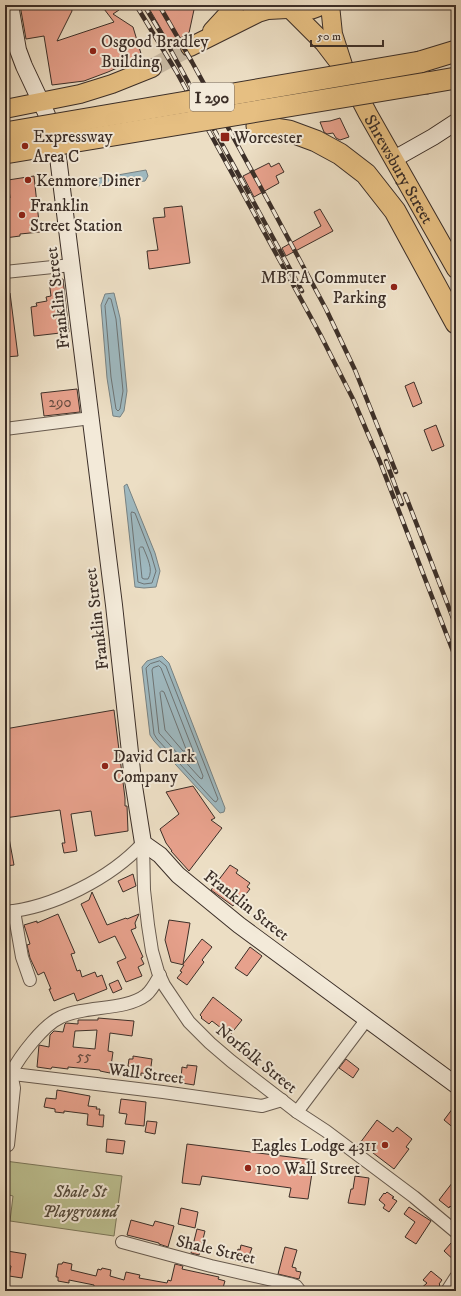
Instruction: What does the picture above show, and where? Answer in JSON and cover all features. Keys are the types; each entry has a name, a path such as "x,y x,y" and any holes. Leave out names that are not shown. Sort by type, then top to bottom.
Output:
{"highway":[{"path":"420,62 456,51"},
{"name":"I 290","path":"5,133 456,57"},
{"name":"I 290","path":"5,153 427,83 456,80"},
{"path":"135,132 192,127 239,125 257,126 289,131 326,146 354,164 366,174 395,211 456,323"}],"main road":[{"name":"Franklin Street","path":"10,5 18,50 48,120 58,148 119,646 133,780 143,843 160,855 178,875 209,901 456,1085"},
{"path":"236,5 217,26 195,44 258,13 286,8 307,11 322,5"},
{"name":"Shrewsbury Street","path":"330,5 333,34 344,68 368,114 454,262"},
{"name":"Shrewsbury Street","path":"286,8 324,43 344,68"},
{"path":"5,109 41,103 93,91 152,68"},
{"path":"394,159 456,122"}],"street":[{"path":"5,272 72,265"},
{"path":"5,429 91,418"},
{"path":"30,980 9,912 43,904 70,894 114,868 134,853 143,843"},
{"name":"Norfolk Street","path":"143,843 143,885 152,950 160,975 176,1004 192,1025 230,1061 414,1197 456,1232"},
{"path":"8,1144 14,1088 8,1073 26,1049 55,1020 60,1017 79,1011 122,1004 140,998 149,991 160,975"},
{"path":"297,1112 367,1019"},
{"name":"Wall Street","path":"8,1073 262,1106 282,1100"},
{"name":"Shale Street","path":"122,1242 211,1266 290,1284 296,1286 300,1291"},
{"path":"447,1291 456,1277"}],"green space":[{"name":"Shale St Playground","path":"5,1161 122,1176 114,1236 10,1221 13,1196 5,1194"}],"water":[{"path":"146,170 148,176 145,181 97,186 95,179"},
{"path":"114,293 120,318 127,391 124,411 120,417 113,416 107,378 101,305 105,294"},
{"path":"127,484 155,553 160,571 156,587 135,587 124,486"},
{"path":"162,656 169,663 225,808 224,812 220,813 150,735 142,667 147,661"}],"building":[{"name":"Osgood Bradley Building","path":"20,5 71,5 72,11 57,41 114,22 101,5 115,5 119,10 113,14 133,27 142,57 84,81 52,85 44,36 26,39"},
{"path":"147,5 195,5 189,33 170,44"},
{"path":"340,118 349,137 340,140 336,138 333,133 327,134 324,132 320,122"},
{"path":"269,163 271,167 279,163 284,172 276,176 279,183 254,197 243,176"},
{"name":"Franklin Street Station","path":"34,176 40,232 20,234 20,236 5,238 5,198 10,198 8,180"},
{"path":"182,206 190,263 149,269 147,251 158,250 153,218 165,217 164,208"},
{"path":"320,209 333,231 286,256 282,248 321,226 314,212"},
{"path":"63,279 69,332 34,336 31,307 37,306 36,303 47,301 46,297 51,296 49,281"},
{"path":"5,293 10,293 18,356 5,357"},
{"path":"414,382 422,403 413,407 405,386"},
{"path":"77,389 80,412 44,416 41,393"},
{"path":"436,425 444,446 432,451 424,430"},
{"path":"114,710 125,806 127,806 128,831 95,836 91,811 71,814 77,851 64,853 62,843 65,843 60,810 5,818 5,729"},
{"path":"193,786 215,818 211,820 222,828 189,871 171,851 160,829 179,814 166,792"},
{"path":"5,838 9,838 14,865 5,866"},
{"path":"230,865 238,870 236,873 250,883 247,887 250,889 239,903 236,901 233,906 211,890"},
{"path":"133,874 136,886 123,892 118,881"},
{"path":"92,892 107,925 139,914 135,923 136,928 131,930 143,957 141,958 144,964 138,967 142,976 126,982 117,962 126,958 115,936 99,943 81,904 89,900"},
{"path":"58,914 75,953 71,954 77,971 80,970 82,977 95,972 97,977 102,975 107,989 77,1001 74,993 54,1001 44,972 38,975 30,958 27,945 30,944 24,925 37,921 37,923"},
{"path":"169,920 190,923 183,964 202,939 212,947 202,960 204,962 187,985 177,978 182,972 180,971 184,965 171,962 165,940"},
{"path":"250,947 262,956 247,976 235,968"},
{"path":"118,980 122,989 113,993 109,984"},
{"path":"213,997 242,1020 230,1035 212,1021 209,1024 201,1018 202,1017 200,1015"},
{"path":"98,1018 134,1021 132,1036 110,1033 108,1051 113,1052 110,1073 100,1070 68,1067 68,1069 52,1067 51,1069 37,1067 39,1045 49,1047 50,1035 54,1031 63,1032 66,1023 78,1024 78,1020 98,1020","holes":["97,1030 95,1049 73,1047 75,1031"]},
{"path":"133,1056 152,1059 150,1074 141,1073 141,1076 130,1074 132,1067 128,1066 129,1059 133,1059"},
{"path":"346,1059 359,1069 353,1078 339,1068"},
{"path":"187,1065 197,1066 194,1085 182,1083 182,1067 187,1068"},
{"path":"57,1090 90,1096 88,1106 97,1107 96,1109 100,1109 99,1115 104,1115 103,1127 87,1125 88,1114 64,1111 64,1113 55,1112 55,1109 44,1107 46,1098 56,1099"},
{"path":"121,1099 146,1102 144,1126 125,1124 127,1114 119,1113"},
{"path":"456,1104 456,1130 444,1120"},
{"name":"Eagles Lodge 4311","path":"377,1120 393,1132 397,1127 412,1139 406,1147 409,1149 394,1169 360,1143"},
{"path":"147,1121 157,1122 155,1134 145,1132"},
{"path":"107,1139 125,1141 123,1154 106,1152"},
{"name":"100 Wall Street","path":"187,1144 314,1160 308,1199 289,1197 291,1188 202,1176 200,1185 182,1183"},
{"path":"355,1176 369,1178 365,1205 348,1203 351,1189 353,1189"},
{"path":"456,1178 456,1212 450,1206 449,1208 439,1200"},
{"path":"387,1192 397,1201 389,1212 383,1208 385,1205 379,1200 384,1193 385,1194"},
{"path":"409,1207 431,1221 416,1244 405,1237 415,1222 404,1214"},
{"path":"181,1208 198,1212 195,1228 178,1224"},
{"path":"131,1220 153,1226 155,1221 174,1226 168,1247 159,1243 127,1235"},
{"path":"197,1229 205,1231 199,1255 191,1253"},
{"path":"451,1243 456,1248 456,1262 444,1251"},
{"path":"241,1245 252,1248 246,1263 235,1260 238,1249 240,1250"},
{"path":"285,1247 297,1250 292,1267 296,1268 296,1271 301,1272 299,1279 278,1274"},
{"path":"7,1251 26,1254 22,1278 9,1276 11,1266 5,1265"},
{"path":"63,1262 72,1264 71,1270 96,1276 98,1269 101,1270 102,1268 111,1270 110,1276 124,1280 126,1272 140,1275 139,1278 167,1283 168,1280 171,1281 175,1264 183,1266 182,1269 219,1277 218,1279 225,1281 222,1291 107,1291 94,1288 94,1285 69,1280 69,1283 58,1281 58,1277 56,1277 58,1264 62,1264"},
{"path":"431,1271 442,1280 439,1284 440,1285 435,1291 418,1291 427,1283 423,1280"}],"tunnel":[{"path":"152,68 190,47"}],"railway":[{"path":"136,5 176,71 320,334 353,399 380,462 456,659"},
{"path":"144,5 168,45 302,291"},
{"path":"159,5 192,62 326,309 355,370 396,472"},
{"path":"386,461 402,504"},
{"path":"405,494 456,626"}],"place":[{"name":"Osgood Bradley Building","path":"93,51"},
{"name":"Worcester","path":"225,137"},
{"name":"Expressway Area C","path":"25,146"},
{"name":"Kenmore Diner","path":"28,180"},
{"name":"Franklin Street Station","path":"22,215"},
{"name":"MBTA Commuter Parking","path":"394,287"},
{"name":"David Clark Company","path":"105,766"},
{"name":"Eagles Lodge 4311","path":"385,1145"},
{"name":"100 Wall Street","path":"248,1168"}]}
